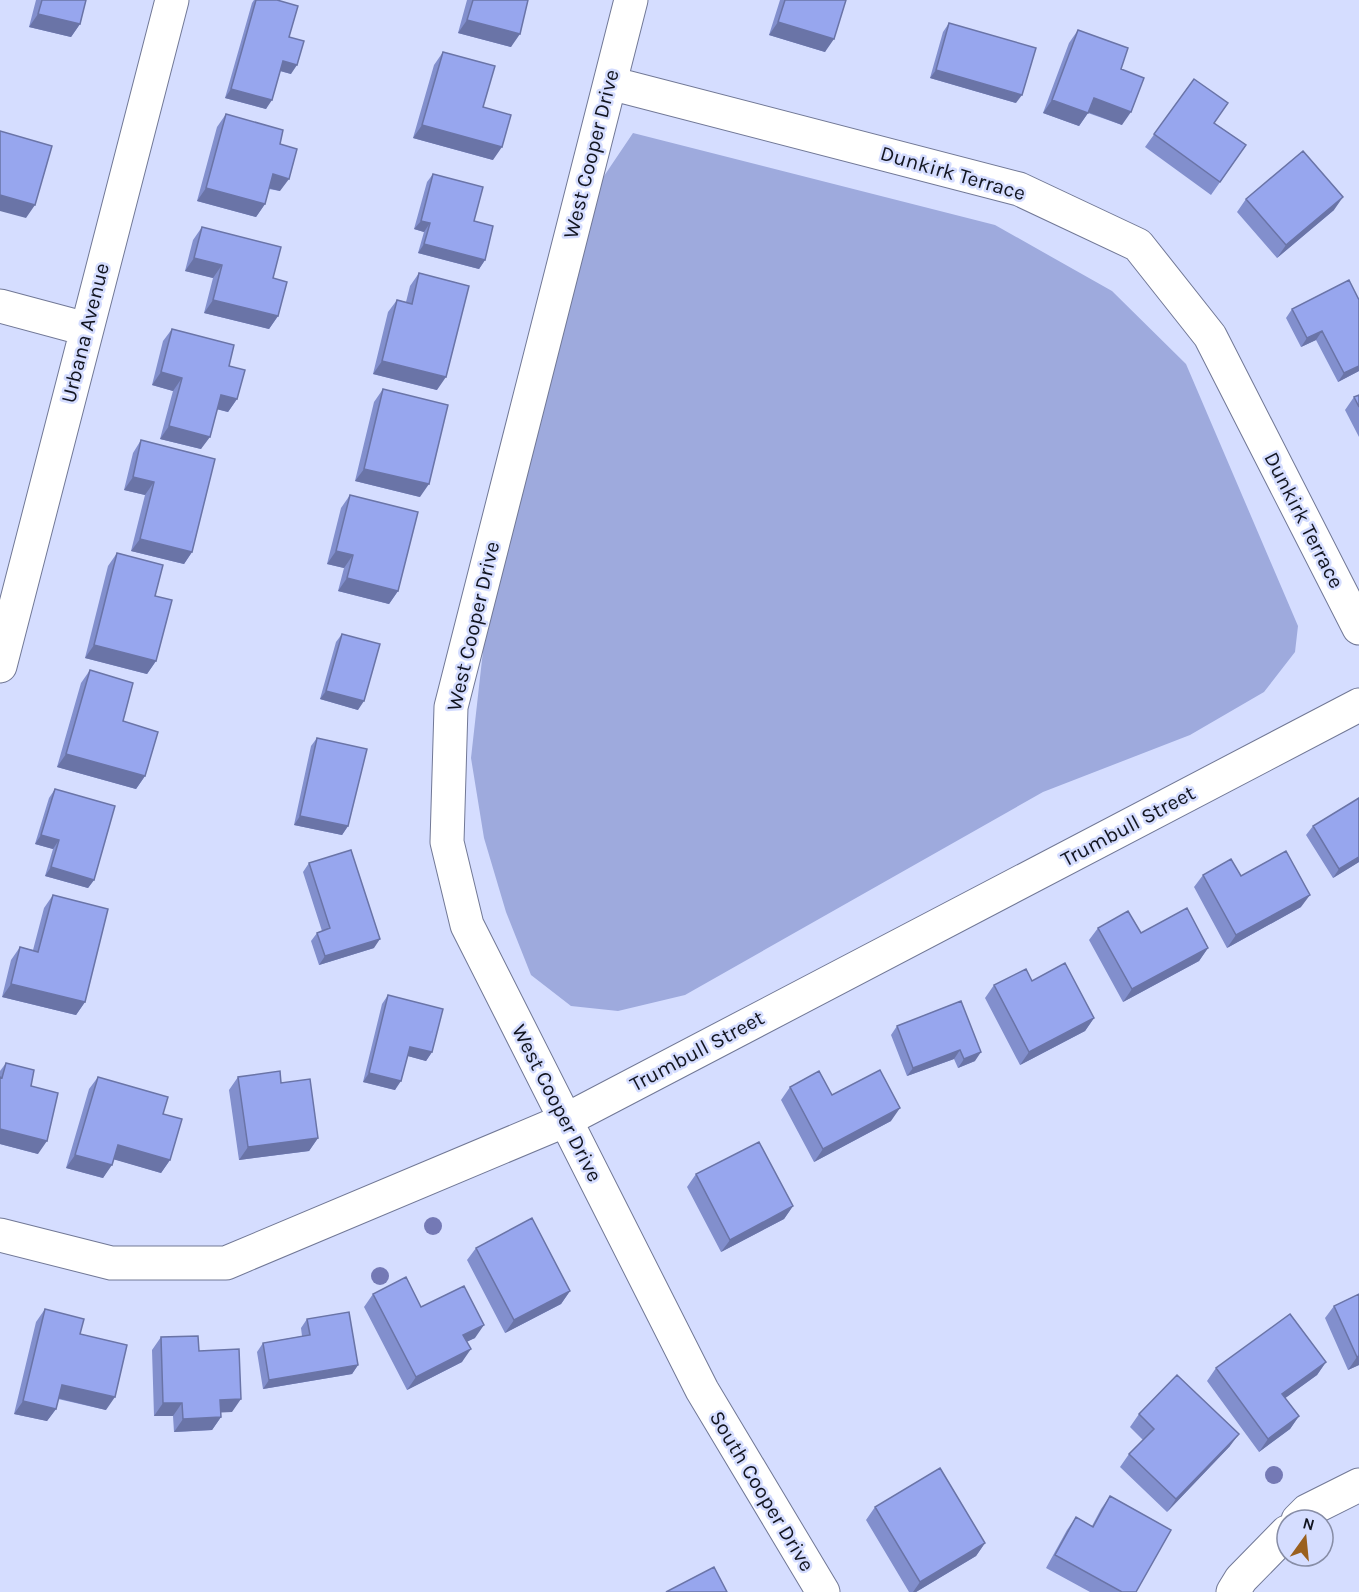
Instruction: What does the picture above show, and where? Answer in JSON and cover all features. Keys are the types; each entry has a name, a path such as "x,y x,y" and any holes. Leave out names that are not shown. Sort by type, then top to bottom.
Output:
{"street":[{"name":"Urbana Avenue","path":"0,666 172,0"},
{"name":"West Cooper Drive","path":"631,0 451,707 447,842 467,925 702,1390"},
{"name":"Dunkirk Terrace","path":"610,82 1019,189 1138,245 1210,336 1359,628"},
{"path":"0,306 86,329"},
{"name":"Trumbull Street","path":"0,1235 111,1263 226,1263 566,1120 1359,705"},
{"name":"South Cooper Drive","path":"702,1390 823,1592"},
{"path":"1315,1508 1359,1485"},
{"path":"1233,1592 1241,1579 1275,1544"}],"shaded area":[{"path":"633,133 995,225 1112,291 1186,364 1298,626 1295,652 1264,692 1190,735 1043,792 685,995 618,1011 571,1006 531,975 506,912 484,838 471,758 486,624 602,179"}],"building":[{"path":"42,0 86,0 80,24 38,14"},
{"path":"256,0 277,0 298,6 289,37 304,41 297,65 283,61 272,100 231,89"},
{"path":"473,0 528,0 520,34 467,20"},
{"path":"785,0 846,0 834,39 778,22"},
{"path":"949,23 1036,48 1022,95 936,70"},
{"path":"1078,30 1128,48 1121,69 1144,78 1131,112 1094,98 1088,113 1052,100"},
{"path":"443,52 495,66 483,107 511,115 502,147 422,125"},
{"path":"1194,79 1228,103 1214,123 1246,145 1220,182 1154,134"},
{"path":"226,114 283,130 280,144 297,149 289,179 273,174 265,204 206,188"},
{"path":"0,131 52,146 35,205 0,195"},
{"path":"1303,151 1343,197 1286,245 1246,199"},
{"path":"433,174 483,187 474,221 493,226 485,260 424,244 430,223 421,221"},
{"path":"202,227 281,247 273,278 287,282 278,316 213,300 222,265 194,258"},
{"path":"419,273 469,286 446,377 382,361 397,300 412,304"},
{"path":"1349,280 1359,300 1359,366 1344,373 1322,331 1307,338 1292,309"},
{"path":"172,329 234,345 229,366 245,370 237,399 221,395 210,437 169,426 182,378 161,372"},
{"path":"383,389 448,405 429,484 364,469"},
{"path":"1359,395 1359,407 1354,397"},
{"path":"141,440 215,459 192,552 140,539 154,482 133,477"},
{"path":"350,495 418,512 398,591 347,578 353,555 336,551"},
{"path":"117,553 163,565 155,596 172,600 156,661 94,645"},
{"path":"342,634 380,644 364,701 326,691"},
{"path":"90,670 133,683 123,721 158,732 145,776 66,754"},
{"path":"317,738 367,749 348,826 300,816"},
{"path":"55,789 115,806 94,880 51,867 59,840 41,835"},
{"path":"1359,798 1359,857 1339,869 1313,826"},
{"path":"351,850 380,939 325,956 317,933 330,928 309,863"},
{"path":"1286,851 1310,895 1236,935 1203,875 1231,859 1241,876"},
{"path":"53,895 108,909 85,1002 11,984 20,947 38,952"},
{"path":"1187,908 1208,948 1132,989 1098,928 1128,911 1141,933"},
{"path":"1065,963 1094,1018 1029,1052 994,985 1026,969 1032,981"},
{"path":"388,995 443,1009 432,1052 410,1047 401,1081 369,1073"},
{"path":"961,1001 981,1052 964,1059 960,1050 913,1068 897,1026"},
{"path":"6,1063 34,1070 31,1086 58,1093 47,1141 0,1129 0,1077 2,1078"},
{"path":"880,1070 900,1108 823,1149 790,1087 819,1071 832,1095"},
{"path":"280,1071 281,1083 310,1079 318,1138 248,1147 238,1077"},
{"path":"98,1077 168,1097 163,1114 182,1119 170,1160 118,1145 112,1165 75,1155"},
{"path":"759,1142 793,1206 730,1240 696,1174"},
{"path":"532,1218 570,1291 514,1320 476,1248"},
{"path":"406,1277 421,1307 464,1286 484,1325 463,1335 471,1349 416,1377 373,1294"},
{"path":"1359,1294 1359,1356 1357,1357 1334,1306"},
{"path":"45,1309 84,1319 80,1334 127,1345 115,1397 62,1385 56,1409 23,1401"},
{"path":"349,1312 358,1365 269,1380 263,1343 310,1335 307,1319"},
{"path":"1290,1314 1326,1362 1282,1394 1299,1416 1268,1439 1216,1368"},
{"path":"198,1336 199,1351 239,1349 241,1399 220,1400 221,1417 183,1419 182,1403 163,1403 161,1337"},
{"path":"1177,1375 1239,1434 1176,1499 1129,1454 1154,1429 1139,1414"},
{"path":"940,1468 985,1543 920,1582 875,1507"},
{"path":"1110,1496 1171,1530 1136,1592 1122,1592 1055,1555 1076,1517 1093,1527"},
{"path":"714,1567 727,1592 666,1592"}]}
